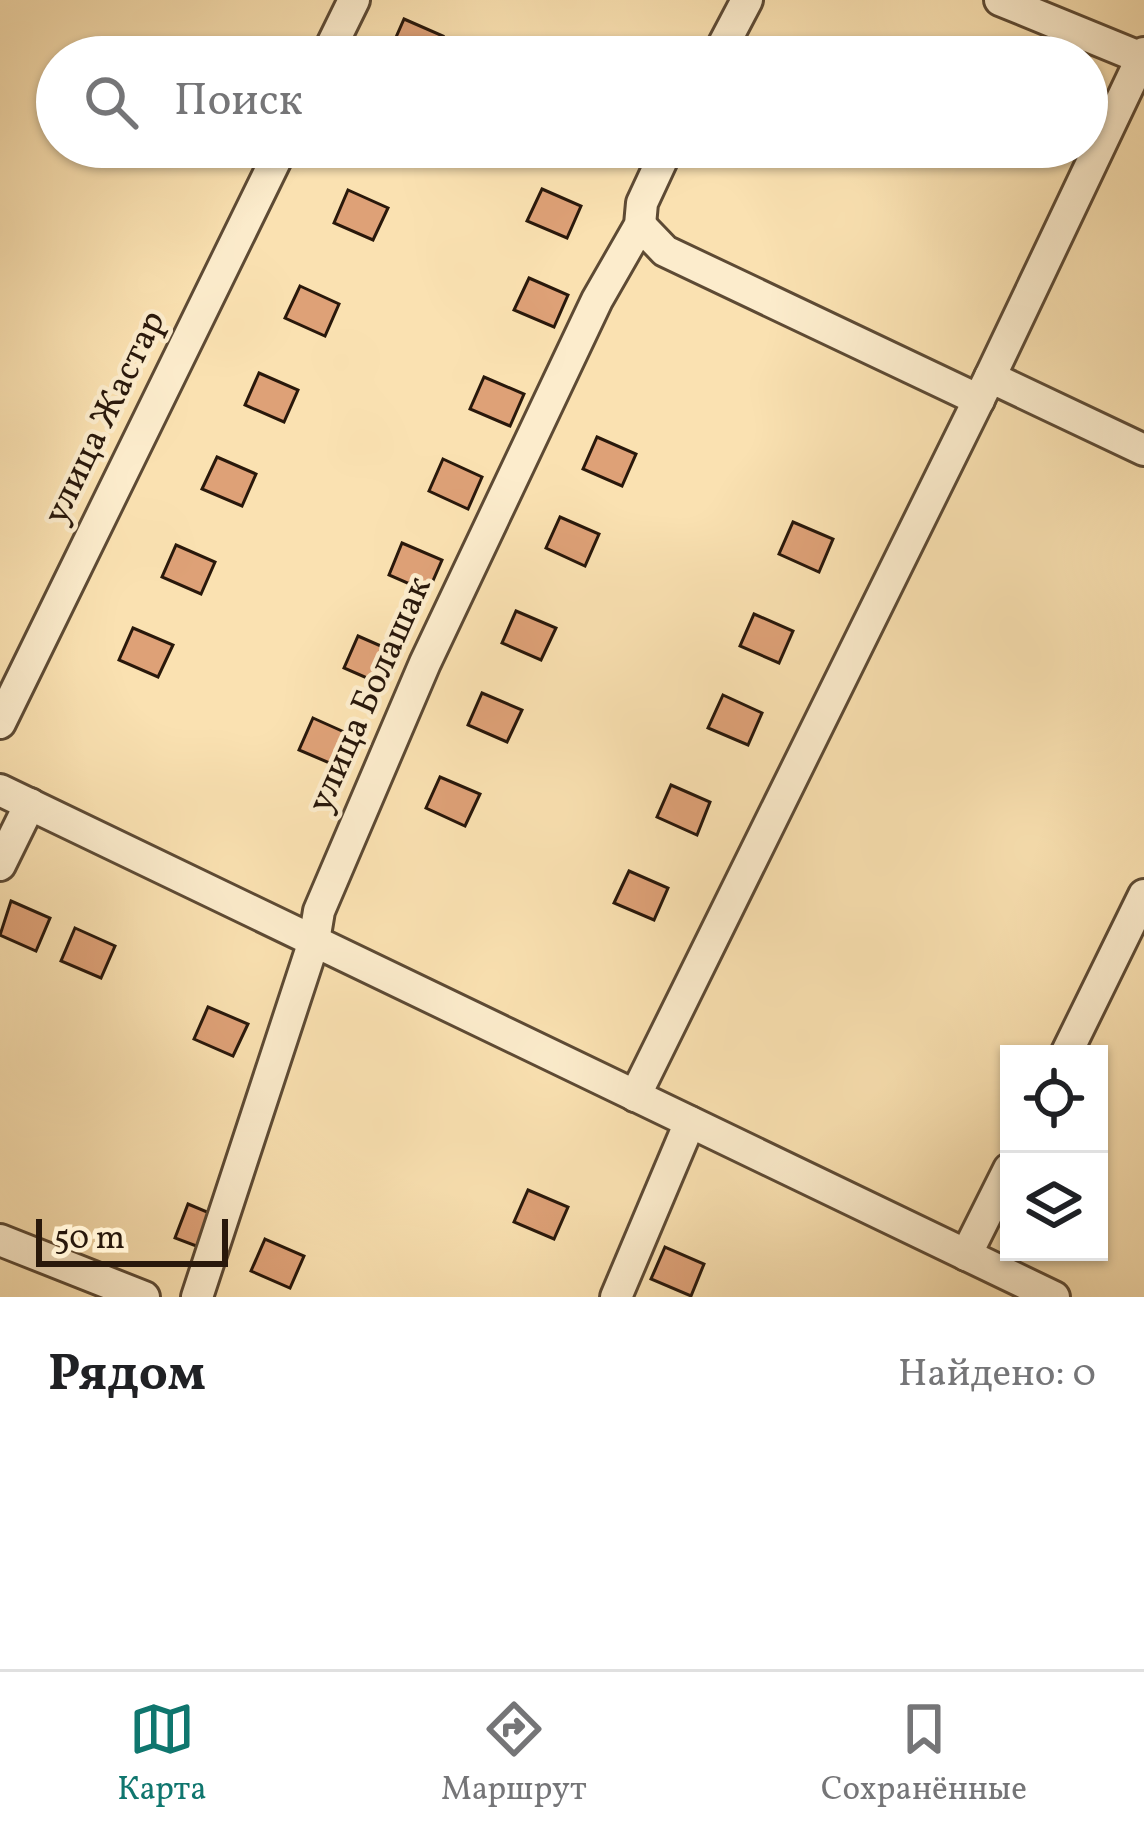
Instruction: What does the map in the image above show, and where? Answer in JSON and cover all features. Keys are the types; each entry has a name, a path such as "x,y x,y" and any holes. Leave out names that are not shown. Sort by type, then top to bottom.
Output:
{"street":[{"path":"336,36 354,0"},
{"path":"728,36 746,0"},
{"path":"1000,0 1092,36"},
{"path":"1108,42 1143,56 1108,130"},
{"name":"улица Жастар","path":"0,723 272,168"},
{"name":"улица Болашак","path":"197,1297 314,941 319,911 425,663 597,300 640,225 642,203 658,168"},
{"path":"635,1096 1090,168"},
{"path":"640,225 664,251 985,389 1144,450"},
{"path":"0,790 966,1255 1034,1293"},
{"path":"0,865 30,805"},
{"path":"1070,1045 1144,895"},
{"path":"616,1297 690,1122"},
{"path":"966,1255 1000,1187"},
{"path":"0,1240 144,1297"}],"building":[{"path":"404,19 443,36 397,36"},
{"path":"542,189 581,206 567,238 527,221"},
{"path":"348,190 388,208 373,240 334,223"},
{"path":"529,278 568,295 554,327 514,310"},
{"path":"300,286 339,304 325,336 285,318"},
{"path":"259,373 298,390 284,422 245,405"},
{"path":"484,377 524,394 510,426 470,409"},
{"path":"597,437 636,454 622,486 583,469"},
{"path":"217,457 256,474 242,506 202,489"},
{"path":"443,459 482,477 468,509 429,491"},
{"path":"560,517 599,534 585,566 546,548"},
{"path":"793,522 833,539 819,572 779,554"},
{"path":"402,543 442,560 428,592 389,575"},
{"path":"176,545 215,562 201,594 162,577"},
{"path":"516,611 556,628 541,660 502,643"},
{"path":"754,614 793,631 779,663 740,646"},
{"path":"133,628 173,645 158,677 119,660"},
{"path":"358,636 397,653 383,685 344,668"},
{"path":"482,693 522,710 507,742 468,725"},
{"path":"723,695 762,713 748,745 708,728"},
{"path":"313,718 353,736 339,767 299,750"},
{"path":"440,777 480,794 465,826 426,808"},
{"path":"671,785 710,802 697,835 657,817"},
{"path":"629,871 668,888 654,920 614,903"},
{"path":"11,901 50,918 36,951 0,935"},
{"path":"75,928 115,946 101,978 61,961"},
{"path":"208,1007 248,1024 233,1056 194,1039"},
{"path":"528,1190 568,1207 554,1239 514,1222"},
{"path":"188,1204 212,1214 199,1247 175,1238"},
{"path":"265,1239 304,1256 290,1288 251,1271"},
{"path":"665,1247 704,1264 691,1296 651,1279"}]}
